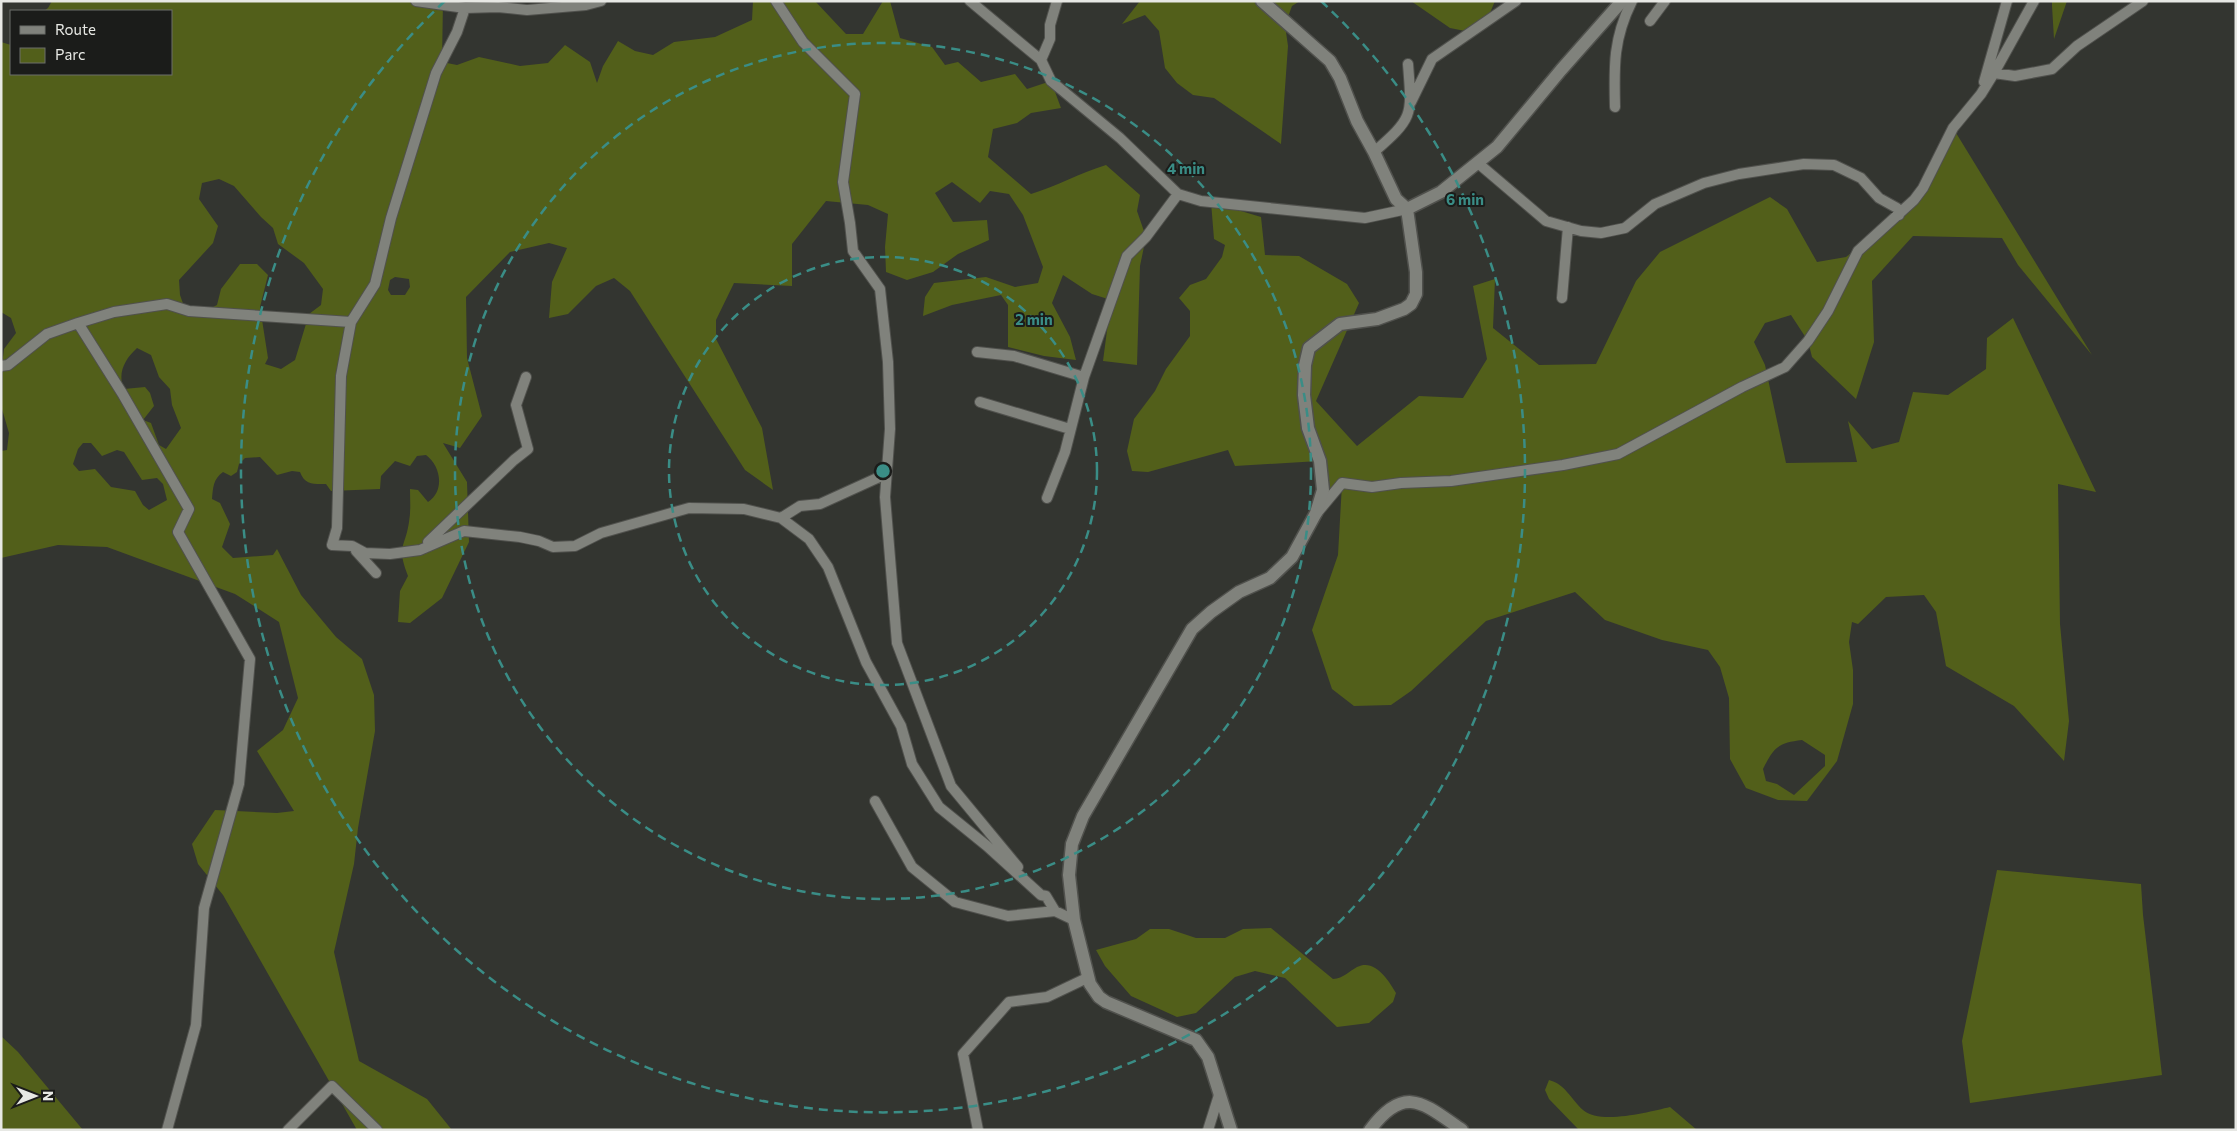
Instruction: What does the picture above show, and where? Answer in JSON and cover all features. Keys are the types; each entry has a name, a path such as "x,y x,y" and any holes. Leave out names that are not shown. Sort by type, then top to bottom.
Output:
{"street":[{"path":"416,1 465,8 498,7 527,10 586,5 601,1"},
{"path":"776,1 803,42 855,94 843,182 853,251 880,289 888,362 890,429 885,497 897,643 951,786 1041,895"},
{"path":"970,1 1041,60 1051,81 1120,138 1178,194 1206,201 1365,218 1407,209 1441,192 1479,164 1497,147 1622,1"},
{"path":"1041,60 1050,39 1050,25 1057,1"},
{"path":"1231,1130 1205,1051 1196,1040 1106,1002 1094,990 1087,978 1074,920 1069,875 1070,853 1083,816 1144,715 1169,667 1192,629 1211,612 1239,592 1270,578 1292,557 1316,513 1323,490 1320,460 1308,428 1304,395 1305,365 1308,348 1340,324 1377,320 1396,313 1411,304 1416,294 1416,272 1407,209 1396,199 1357,121 1340,78 1330,61 1262,1"},
{"path":"1411,102 1432,59 1516,1"},
{"path":"1615,107 1616,44 1621,22 1632,1"},
{"path":"1650,21 1665,1"},
{"path":"1981,94 2007,1"},
{"path":"1316,513 1342,483 1372,487 1401,483 1451,481 1563,465 1618,454 1742,387 1785,367 1808,341 1828,311 1858,251 1899,215 1923,188 1953,128 1981,94 2034,1"},
{"path":"1994,73 2015,76 2052,69 2077,46 2143,1"},
{"path":"465,8 457,32 436,73 391,218 375,284 351,322 341,376 337,528 332,545 352,546 365,553 390,554 420,550 464,531 520,537 539,541 553,547 575,546 601,533 689,508 744,509 781,518 809,539 828,567 866,662 901,726 912,764 939,807 1041,895 1046,896 1055,911"},
{"path":"1374,152 1399,130 1408,118 1411,102 1408,64"},
{"path":"1479,164 1546,221 1601,233 1625,228 1655,204 1704,183 1738,174 1804,164 1834,165 1861,178 1879,198 1897,208 1899,215"},
{"path":"1047,498 1065,452 1084,377 1127,256 1146,237 1178,194"},
{"path":"1562,298 1568,227"},
{"path":"1,366 8,365 47,334 114,312 167,304 189,311 351,322"},
{"path":"78,323 122,393 189,510 178,532 250,659 239,784 204,908 196,1025 166,1130"},
{"path":"977,352 1014,356 1084,377"},
{"path":"420,550 514,460 528,449 516,405 526,376"},
{"path":"980,402 1070,429"},
{"path":"781,518 800,506 820,504 886,474"},
{"path":"352,546 376,573"},
{"path":"875,801 912,867 954,902 1008,916 1055,911 1074,920"},
{"path":"978,1130 963,1054 1008,1002 1047,998 1087,978"},
{"path":"288,1130 332,1086 377,1130"},
{"path":"1208,1130 1219,1095"},
{"path":"1370,1130 1385,1112 1404,1102 1413,1101 1424,1104 1462,1130"}],"green space":[{"path":"52,1 443,1 442,62 457,65 479,57 520,66 548,63 565,45 590,62 597,83 603,66 618,41 635,51 653,55 674,42 715,37 752,20 753,1 815,1 846,34 863,34 883,1 890,1 900,38 932,47 945,65 958,62 981,82 1015,74 1027,89 1051,81 1061,108 1031,113 1017,123 993,129 988,157 1031,194 1106,165 1140,195 1137,211 1146,237 1140,266 1137,365 1103,361 1111,300 1092,294 1063,275 1052,303 1070,337 1076,360 1044,356 1008,347 1008,305 1001,295 952,305 923,316 925,297 934,283 986,277 1015,287 1038,283 1043,267 1023,215 1009,194 990,191 980,203 952,182 935,193 953,222 987,220 989,240 958,254 933,272 907,280 886,272 885,247 888,214 868,205 826,201 792,244 792,286 734,283 716,320 716,339 762,428 773,490 745,470 630,291 614,278 596,286 568,314 549,318 552,282 567,248 549,243 510,252 466,297 467,358 482,416 460,448 443,443 467,482 469,542 442,598 410,623 398,622 400,591 408,576 404,566 402,547 410,518 410,489 418,490 428,502 437,492 439,485 438,472 435,465 426,455 417,456 410,466 395,461 381,476 380,489 331,491 326,484 307,482 300,472 292,471 277,475 260,457 245,458 239,464 237,472 231,476 223,472 217,478 214,484 212,499 220,503 230,524 222,547 233,558 273,555 277,549 301,595 336,637 362,659 374,695 375,731 358,828 354,864 334,952 359,1061 427,1099 452,1130 357,1130 223,895 198,864 192,844 215,810 277,813 294,811 257,751 283,730 298,698 279,622 235,594 107,547 58,545 1,558 1,451 7,450 9,433 2,409 3,357 4,349 16,333 11,318 1,312 1,42 10,45 10,75 172,75 172,10 45,10","holes":["219,179 234,186 273,228 278,244 304,263 323,289 321,305 309,314 295,360 281,369 265,364 268,358 260,307 268,275 257,264 240,264 221,289 217,305 203,312 186,312 180,295 179,280 213,243 218,226 199,199 202,183","395,277 409,279 410,287 405,295 391,295 388,290 390,280","137,348 151,355 159,377 170,389 172,405 181,428 166,449 159,445 151,423 143,420 154,406 150,393 145,387 124,389 122,383 123,367","83,443 91,443 102,456 117,450 124,452 142,480 157,478 163,484 167,500 149,510 143,505 135,491 111,487 95,469 79,471 73,464 78,449"]},
{"path":"1140,1 1300,1 1292,6 1285,25 1288,46 1281,144 1214,98 1193,95 1177,83 1165,68 1159,31 1145,15 1122,24"},
{"path":"1411,1 1495,1 1487,20 1470,32 1450,28"},
{"path":"2052,1 2067,1 2054,39 2052,6"},
{"path":"1953,128 2092,355 2018,265 2002,238 1913,236 1872,281 1874,342 1856,399 1812,357 1808,341 1791,315 1765,323 1754,342 1765,365 1786,463 1857,462 1848,421 1872,449 1899,442 1913,392 1948,395 1986,369 1987,338 2013,318 2096,492 2058,484 2060,624 2069,721 2064,761 2014,706 1946,666 1936,612 1924,595 1886,597 1858,624 1852,622 1849,642 1853,670 1853,704 1837,761 1807,801 1778,800 1746,788 1730,759 1729,698 1720,667 1708,650 1662,640 1605,620 1575,592 1486,621 1411,691 1391,705 1354,706 1332,689 1312,630 1338,555 1342,484 1316,513 1319,461 1235,466 1228,450 1148,472 1132,471 1127,451 1134,419 1155,391 1166,369 1190,336 1190,311 1179,298 1190,285 1206,279 1222,257 1225,245 1214,239 1211,202 1261,217 1265,255 1299,256 1347,284 1359,303 1316,401 1357,446 1419,396 1463,398 1487,359 1473,286 1495,279 1493,328 1539,365 1596,364 1636,281 1660,252 1770,197 1787,209 1817,262 1846,257 1899,215 1914,200","holes":["1802,740 1825,755 1825,766 1794,795 1777,784 1766,781 1763,769 1770,756 1782,745"]},
{"path":"1997,870 2141,884 2162,1075 1970,1103 1962,1041"},
{"path":"1271,928 1333,979 1364,965 1375,968 1381,972 1396,993 1393,1002 1369,1023 1337,1027 1285,978 1255,971 1235,977 1196,1013 1177,1017 1131,996 1105,966 1096,950 1136,939 1150,929 1169,929 1196,938 1225,938 1243,929"},
{"path":"1,1036 18,1052 83,1130 1,1130"},
{"path":"1549,1080 1559,1085 1583,1110 1591,1114 1601,1117 1625,1116 1670,1107 1697,1130 1579,1130 1549,1099 1545,1090"}]}
